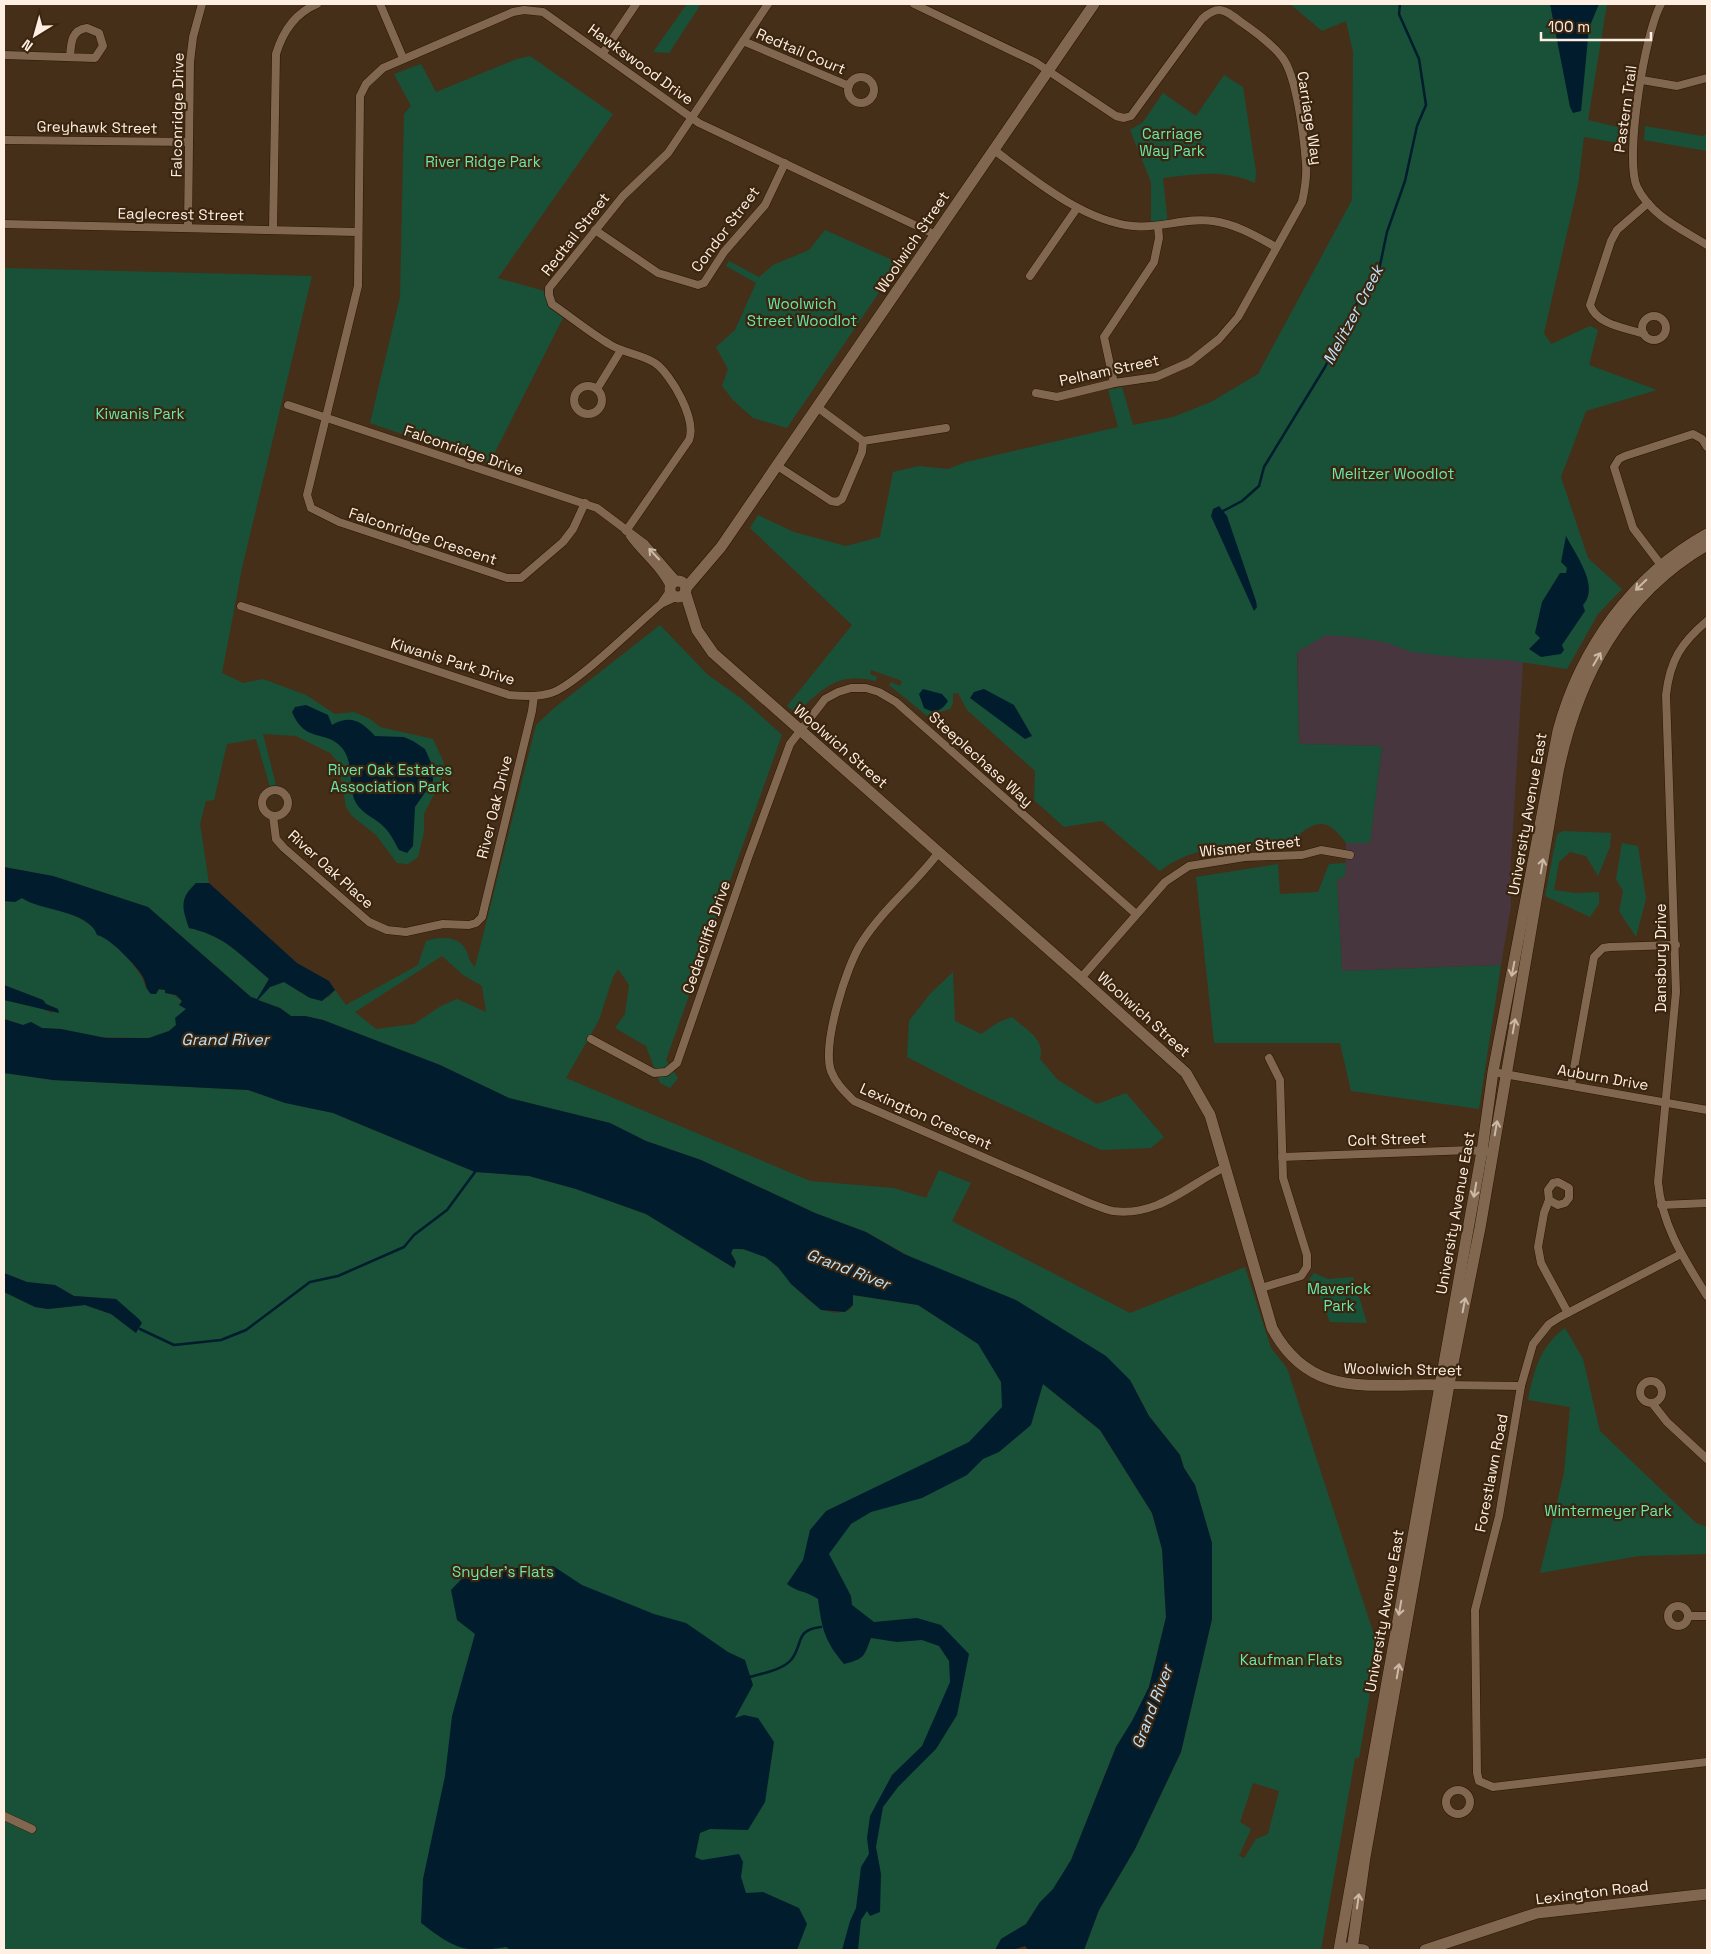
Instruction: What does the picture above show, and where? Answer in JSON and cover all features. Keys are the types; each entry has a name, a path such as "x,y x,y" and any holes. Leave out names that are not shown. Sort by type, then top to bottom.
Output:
{"main road":[{"name":"Woolwich Street","path":"1094,4 721,547 678,589 689,608 698,630 713,653 1186,1073 1210,1115 1272,1328 1282,1345 1298,1364 1324,1379 1345,1384 1445,1385"},
{"name":"University Avenue East","path":"1665,569 1707,534"},
{"name":"University Avenue East","path":"1339,1948 1487,1152 1506,1074 1549,771 1564,709 1586,657 1603,630 1638,587 1707,545"},
{"name":"University Avenue East","path":"1487,1152 1493,1072 1532,898"},
{"name":"University Avenue East","path":"1352,1950 1365,1858 1445,1385"},
{"name":"Lexington Road","path":"1425,1950 1536,1913 1707,1894"},
{"path":"1339,1948 1364,1950"}],"street":[{"name":"Falconridge Drive","path":"188,228 190,62 193,37 202,4"},
{"path":"273,229 276,54 286,29 307,8 317,4"},
{"path":"380,4 403,58"},
{"path":"603,53 636,4"},
{"name":"Redtail Street","path":"626,530 692,432 691,423 678,392 666,372 654,362 620,350 552,304 549,295 550,288 623,196 668,153 768,4"},
{"path":"914,4 1018,53 1048,70"},
{"name":"Pastern Trail","path":"1661,4 1650,27 1632,162 1638,188 1648,202 1663,217 1706,241"},
{"name":"Carriage Way","path":"1048,70 1116,116 1124,118 1132,116 1209,12 1218,9 1226,11 1264,39 1282,56 1293,78 1306,164 1302,202 1276,247"},
{"name":"Hawkswood Drive","path":"327,419 358,286 357,232 360,96 374,74 403,58 513,12 535,10 550,16 706,126 936,236"},
{"path":"4,55 95,58 99,55 103,46 99,33 87,28 75,33 71,40 70,57"},
{"name":"Redtail Court","path":"743,41 849,86"},
{"path":"1642,80 1677,86 1707,78"},
{"name":"Greyhawk Street","path":"4,140 189,142"},
{"path":"994,150 1076,208 1106,220 1132,226 1158,226 1212,221 1235,226 1276,247"},
{"name":"Condor Street","path":"595,230 658,273 698,285 704,283 724,252 765,205 785,163"},
{"path":"1644,334 1600,319 1593,312 1590,305 1614,235 1626,220 1648,202"},
{"path":"1030,276 1076,208"},
{"name":"Eaglecrest Street","path":"4,224 357,232"},
{"path":"1114,383 1104,338 1154,262 1159,238 1158,226"},
{"name":"Pelham Street","path":"1036,393 1057,397 1114,383 1156,377 1190,362 1219,339 1238,317 1276,247"},
{"path":"597,388 620,350"},
{"name":"Falconridge Drive","path":"288,405 585,503 610,516 645,544 678,589"},
{"path":"816,407 863,441 946,428"},
{"name":"Falconridge Crescent","path":"327,419 307,495 311,508 339,522 507,578 521,578 563,542 573,529 585,503"},
{"path":"1665,569 1633,528 1614,467 1619,459 1625,456 1693,434 1702,439 1707,447"},
{"path":"776,465 817,493 836,502 842,499 862,452 863,441"},
{"name":"Kiwanis Park Drive","path":"241,606 509,695 534,696 552,693 573,680 678,589"},
{"name":"Dansbury Drive","path":"1707,620 1695,631 1675,656 1668,674 1676,1002 1658,1162 1661,1205 1669,1231 1707,1296"},
{"name":"Steeplechase Way","path":"799,730 825,699 838,692 851,688 866,688 888,696 1136,914"},
{"name":"River Oak Drive","path":"476,923 482,917 534,696"},
{"name":"Cedarcliffe Drive","path":"591,1039 654,1072 666,1072 677,1063 748,858 790,744 799,730"},
{"name":"River Oak Place","path":"273,816 276,839 284,848 369,922 386,930 406,932 443,924 469,925 476,923"},
{"name":"Wismer Street","path":"1081,978 1165,882 1189,866 1245,858 1302,855 1321,850 1350,854"},
{"name":"Lexington Crescent","path":"939,852 870,931 851,961 830,1037 831,1070 839,1086 854,1101 1087,1202 1112,1211 1142,1211 1157,1206 1225,1167"},
{"path":"1571,1085 1594,956 1603,948 1610,947 1676,945"},
{"path":"1261,1288 1301,1276 1307,1267 1307,1255 1286,1192 1282,1157 1280,1080 1268,1058"},
{"name":"Auburn Drive","path":"1493,1072 1707,1110"},
{"name":"Colt Street","path":"1282,1157 1471,1150 1487,1152"},
{"path":"1549,1200 1544,1213 1538,1247 1541,1263 1568,1312"},
{"path":"1661,1205 1707,1203"},
{"name":"Forestlawn Road","path":"1479,1781 1476,1772 1475,1610 1499,1516 1521,1386 1533,1344 1549,1324 1568,1312 1681,1254"},
{"name":"Woolwich Street","path":"1445,1385 1521,1386"},
{"path":"1652,1403 1667,1422 1707,1459"},
{"path":"1688,1616 1707,1616"},
{"path":"1467,1794 1479,1781 1492,1786 1707,1762"},
{"path":"4,1816 32,1829"}],"shaded area":[{"path":"1297,628 1523,662 1510,877 1511,906 1501,965 1342,971 1337,879 1345,875 1346,843 1370,842 1382,746 1299,744"}],"green space":[{"path":"687,4 701,4 669,53 653,52"},
{"name":"Melitzer Woodlot","path":"1290,4 1607,4 1588,120 1626,129 1624,144 1584,137 1578,185 1544,333 1551,344 1590,326 1598,330 1589,365 1657,390 1586,411 1561,477 1588,558 1622,589 1598,614 1567,669 1507,660 1463,658 1412,652 1384,642 1326,635 1297,652 1299,744 1382,746 1370,843 1346,843 1330,827 1320,824 1314,825 1300,834 1300,845 1227,847 1209,850 1191,854 1175,861 1160,871 1102,821 1064,827 1034,800 1035,771 967,710 958,693 953,694 953,704 950,709 927,716 889,685 891,682 900,686 902,681 871,670 870,674 877,677 876,681 851,678 841,680 814,696 796,713 787,706 852,625 750,528 758,515 794,532 846,546 880,537 893,472 919,466 948,469 966,462 1118,427 1108,390 1122,387 1133,425 1173,417 1211,402 1258,374 1352,200 1353,52 1346,21 1322,31"},
{"name":"River Ridge Park","path":"530,56 613,114 498,278 544,291 548,307 563,318 489,464 370,423 400,297 404,114 411,106 394,74 421,64 436,92 517,59"},
{"name":"Carriage Way Park","path":"1224,75 1243,87 1256,172 1255,183 1221,174 1198,174 1163,178 1168,225 1151,227 1151,182 1130,130 1143,122 1163,93 1196,116"},
{"path":"1645,126 1702,136 1707,134 1707,151 1644,140"},
{"name":"Woolwich Street Woodlot","path":"825,230 899,263 787,428 753,418 733,400 722,386 728,369 716,347 735,330 756,283 726,266 729,261 759,277 773,265 809,250"},
{"path":"4,268 312,276 242,568 222,673 243,683 263,679 306,695 335,714 354,712 370,719 380,727 433,739 444,763 440,789 433,796 424,814 424,832 418,857 408,864 397,863 376,835 352,816 346,807 338,762 330,753 296,736 263,734 276,785 270,787 256,739 227,744 214,800 206,801 200,824 209,883 196,883 189,928 213,936 223,942 269,979 259,997 270,987 284,982 310,998 329,997 335,990 346,1005 418,965 426,941 437,939 448,938 463,945 470,961 475,967 536,725 553,709 660,625 708,675 742,699 782,735 666,1060 678,1078 670,1088 660,1083 646,1046 615,1028 625,1014 629,985 618,969 613,977 599,1020 566,1078 810,1181 894,1188 926,1198 939,1170 971,1183 952,1221 1130,1313 1245,1267 1271,1348 1287,1368 1378,1647 1359,1758 1355,1758 1321,1950 1084,1950 1099,1910 1135,1849 1181,1752 1212,1619 1212,1543 1195,1485 1184,1468 1180,1455 1149,1416 1130,1380 866,1232 815,1213 701,1160 646,1141 610,1123 509,1098 440,1065 323,1020 305,1016 291,1016 280,1008 251,997 148,907 53,876 4,867","holes":["442,956 463,975 482,986 486,1012 457,999 441,1006 414,1024 376,1029 355,1012","1253,1783 1279,1791 1268,1834 1256,1839 1244,1858 1239,1856 1251,1829 1240,1822"]},
{"path":"1563,831 1611,833 1610,847 1598,876 1586,856 1570,852 1559,862 1554,890 1576,893 1599,892 1599,904 1590,917 1545,896 1557,834"},
{"path":"1622,843 1638,846 1646,899 1636,937 1619,911 1623,891 1616,879"},
{"path":"1346,863 1345,876 1337,880 1342,971 1501,965 1479,1109 1351,1091 1340,1043 1214,1043 1196,877 1278,864 1280,894 1318,892 1329,864"},
{"path":"19,898 73,914 105,936 136,968 143,979 146,989 166,990 166,993 176,996 180,1000 186,1009 176,1025 169,1031 149,1038 97,1037 61,1029 42,1028 31,1022 23,1025 4,1019 4,1000 43,1009 51,1013 58,1009 46,1004 43,1000 4,985 4,901 15,902"},
{"path":"953,972 955,1021 981,1034 999,1022 1012,1017 1037,1040 1041,1052 1040,1059 1058,1080 1097,1104 1126,1093 1164,1137 1151,1148 1101,1150 967,1088 907,1057 909,1021 930,994"},
{"name":"Snyder's Flats","path":"4,1073 53,1080 248,1090 281,1101 333,1113 475,1172 529,1176 576,1189 646,1214 734,1268 736,1262 731,1252 733,1249 751,1251 763,1256 776,1266 804,1296 826,1311 838,1313 851,1309 852,1295 918,1305 1043,1384 1100,1430 1152,1513 1162,1549 1166,1617 1149,1687 1132,1722 1116,1747 1071,1860 1053,1890 1040,1902 1026,1924 1001,1939 995,1950 4,1950 4,1292 35,1307 48,1309 85,1305 111,1314 136,1333 116,1299 74,1296 55,1285 27,1282 4,1273"},
{"name":"Maverick Park","path":"1314,1273 1328,1279 1353,1277 1367,1323 1330,1322 1316,1287 1308,1281"},
{"name":"Wintermeyer Park","path":"1565,1328 1583,1359 1600,1431 1696,1523 1707,1527 1707,1554 1639,1556 1540,1573 1564,1473 1570,1407 1528,1400 1539,1360 1556,1335"}],"water":[{"path":"1550,4 1599,4 1589,28 1581,111 1573,113 1570,107"},
{"path":"1219,506 1227,516 1256,601 1257,607 1254,611 1211,516 1213,509"},
{"path":"1566,536 1585,571 1589,589 1588,598 1583,605 1585,611 1562,645 1564,650 1561,654 1541,657 1529,649 1540,638 1535,633 1542,602 1560,573 1566,573 1567,568 1561,562"},
{"path":"923,689 942,694 948,701 938,710 928,710 924,708 919,694"},
{"path":"984,689 1014,705 1032,736 1025,739 970,698 974,692"},
{"path":"306,705 328,715 332,725 345,720 356,721 361,723 375,736 404,737 425,749 433,767 433,781 415,807 413,846 407,853 399,850 385,828 362,811 356,803 353,797 350,768 342,748 336,742 309,732 297,722 292,712 295,707"},
{"name":"Grand River","path":"4,867 53,876 148,907 251,997 257,999 269,979 223,942 213,936 189,928 183,904 184,899 196,883 209,883 297,963 329,981 335,990 322,1001 310,998 284,982 270,987 258,1000 280,1008 291,1016 305,1016 323,1020 440,1065 509,1098 610,1123 646,1141 701,1160 815,1213 866,1232 904,1254 1016,1300 1106,1356 1130,1380 1149,1416 1180,1455 1184,1468 1195,1485 1212,1543 1212,1619 1181,1752 1135,1849 1099,1910 1084,1950 1028,1950 1025,1946 1013,1950 995,1950 1001,1939 1026,1924 1040,1902 1053,1889 1071,1860 1116,1747 1149,1687 1166,1617 1162,1549 1152,1513 1100,1430 1043,1384 1031,1425 999,1452 983,1459 967,1475 922,1498 871,1512 851,1524 829,1554 851,1596 852,1605 874,1622 917,1618 941,1625 969,1654 957,1715 936,1749 898,1787 883,1807 876,1847 881,1874 880,1912 870,1916 867,1911 861,1920 858,1950 842,1950 850,1921 856,1908 861,1867 869,1854 867,1838 870,1816 892,1775 922,1746 950,1682 949,1661 939,1646 922,1640 897,1642 871,1638 863,1656 844,1664 832,1648 825,1634 818,1599 787,1584 803,1560 810,1530 826,1511 969,1442 1002,1407 1001,1382 978,1344 918,1305 853,1295 853,1305 845,1312 821,1310 791,1284 778,1267 765,1257 743,1249 733,1249 731,1253 736,1262 734,1268 646,1214 576,1189 529,1176 475,1172 333,1113 285,1103 248,1090 53,1080 4,1073 4,1019 23,1025 31,1022 42,1028 61,1029 106,1038 149,1038 169,1031 176,1025 175,1018 186,1009 179,1005 182,1001 176,995 165,993 165,990 159,989 156,994 151,994 140,972 129,959 115,946 97,935 84,920 40,906 22,898 15,902 4,901"},
{"path":"4,985 43,1000 46,1004 58,1009 59,1013 4,1000"},
{"path":"4,1273 27,1282 55,1285 74,1296 116,1299 142,1323 136,1333 111,1314 85,1305 48,1309 35,1307 4,1292"},
{"path":"553,1566 582,1585 654,1614 686,1623 728,1652 745,1660 753,1685 735,1718 744,1715 758,1718 774,1742 765,1802 748,1830 710,1829 700,1833 695,1857 702,1860 739,1854 743,1862 741,1877 746,1893 763,1892 799,1908 807,1924 797,1950 511,1950 506,1947 479,1950 460,1947 451,1943 421,1923 423,1879 445,1776 452,1716 475,1634 457,1620 451,1590 473,1567 515,1568"}],"waterway":[{"name":"Melitzer Creek","path":"1223,511 1242,501 1259,486 1264,467 1325,367 1367,283 1379,270 1387,232 1405,181 1417,126 1426,105 1419,59 1399,14 1400,4"},
{"path":"140,1329 174,1345 221,1340 246,1330 310,1282 338,1276 404,1247 414,1235 447,1210 475,1172"},
{"path":"750,1677 783,1666 795,1654 803,1635 807,1631 821,1627"}],"park label":[{"name":"Kiwanis Park","path":"140,413"},
{"name":"River Oak Estates Association Park","path":"390,778"},
{"name":"Kaufman Flats","path":"1291,1659"}]}
